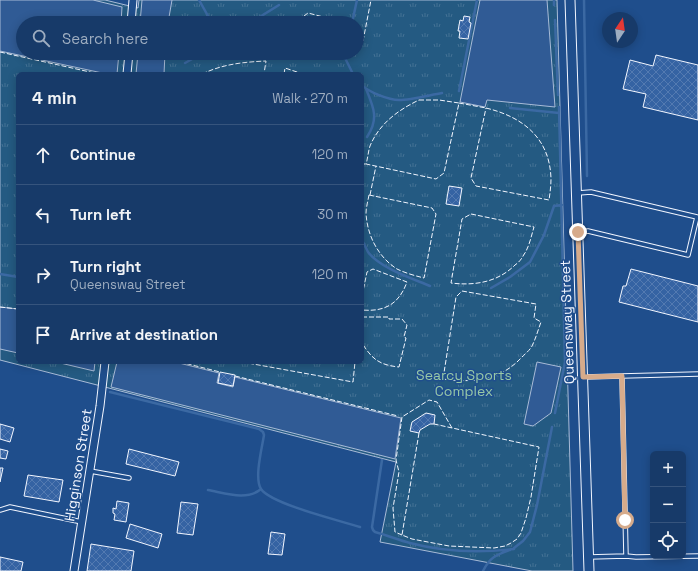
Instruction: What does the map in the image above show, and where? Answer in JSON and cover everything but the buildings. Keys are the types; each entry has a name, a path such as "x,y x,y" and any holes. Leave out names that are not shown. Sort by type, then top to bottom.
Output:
{"street":[{"path":"132,16 133,0"},
{"name":"Queensway Street","path":"570,0 589,571"},
{"path":"127,72 128,60"},
{"name":"Higginson Street","path":"74,571 100,406 105,364"}],"lane":[{"path":"577,193 591,192 697,217 688,255 588,232 578,232"},
{"path":"583,377 698,374"},
{"path":"622,376 626,556"},
{"path":"90,471 129,478"},
{"path":"0,510 10,506 82,522"},
{"path":"588,557 626,556 636,558 698,556"}],"green space":[{"name":"Searcy Sports Complex","path":"0,0 105,0 138,8 139,0 557,0 573,571 532,571 380,542 396,462 0,360"}],"shaded area":[{"path":"0,0 93,0 122,7 121,16 16,16 16,54 0,51"},
{"path":"142,0 172,0 169,16 141,16"},
{"path":"480,0 547,0 555,107 487,100 485,107 460,102"},
{"path":"42,60 118,60 117,72 98,72"},
{"path":"137,60 165,60 164,72 136,72"},
{"path":"0,307 16,309 16,353 0,349"},
{"path":"537,362 561,367 551,413 533,426 524,424"},
{"path":"64,364 95,364 94,371"},
{"path":"117,364 183,364 219,373 217,383 233,387 235,377 401,418 395,459 111,387"}],"waterway":[{"path":"199,0 208,16"},
{"path":"354,16 357,0"},
{"path":"459,91 477,0"},
{"path":"554,0 554,5"},
{"path":"584,0 587,176"},
{"path":"261,16 279,5"},
{"path":"555,20 558,95"},
{"path":"185,63 190,60"},
{"path":"346,60 352,72"},
{"path":"364,87 374,93 395,100 442,93"},
{"path":"366,89 374,113 373,125 367,137"},
{"path":"555,413 565,362 559,107"},
{"path":"510,108 559,113"},
{"path":"491,288 510,277 530,262 544,235 554,206 562,205"},
{"path":"364,244 373,258 380,263 396,272 430,286"},
{"path":"0,274 16,277"},
{"path":"110,392 259,429 264,435 258,478 261,489 267,495 292,506 360,527"},
{"path":"514,548 523,541 530,532 537,505 552,427"},
{"path":"382,460 372,527 375,532 410,543 449,550 488,551 514,549"},
{"path":"208,490 236,495 249,495 261,489"},
{"path":"483,571 494,557 510,550"}],"fence":[{"path":"364,36 371,0"},
{"path":"304,16 308,13 320,16"},
{"path":"0,52 16,56"},
{"path":"36,60 90,72"},
{"path":"207,72 234,64 266,61 264,72"},
{"path":"284,72 285,68 297,72"},
{"path":"419,100 439,100 459,103 444,173 436,179 366,164 370,146 378,131 390,118 419,100"},
{"path":"459,103 486,108"},
{"path":"486,108 512,117 523,124 540,141 546,152 549,165 551,179 549,200 476,186 471,178 486,108"},
{"path":"370,195 376,166"},
{"path":"369,195 432,208 436,214 424,278 397,269 379,252 371,237 367,221 366,211 369,195"},
{"path":"471,214 534,227 530,242 519,261 508,271 494,279 486,282 469,284 451,283 462,219 471,214"},
{"path":"364,286 367,272 373,269 407,282 400,296 390,305 378,310 364,310"},
{"path":"462,291 536,304 534,318 541,322 532,346 514,365 495,376 465,381 443,379 456,297 462,291"},
{"path":"0,307 16,309"},
{"path":"364,317 389,317 389,319 402,319 407,325 404,337 406,338 399,367 381,363 369,353 364,346"},
{"path":"188,364 220,372"},
{"path":"253,364 353,382 355,364"},
{"path":"235,376 398,416"},
{"path":"402,535 395,532 393,508 399,472 396,460 402,417 429,400 437,402 452,428"},
{"path":"419,433 402,535 412,539 449,546 494,548 505,546 517,539 521,533 526,518 539,447 434,424"}],"route":[{"path":"578,232 583,377 622,376 625,520"}]}
